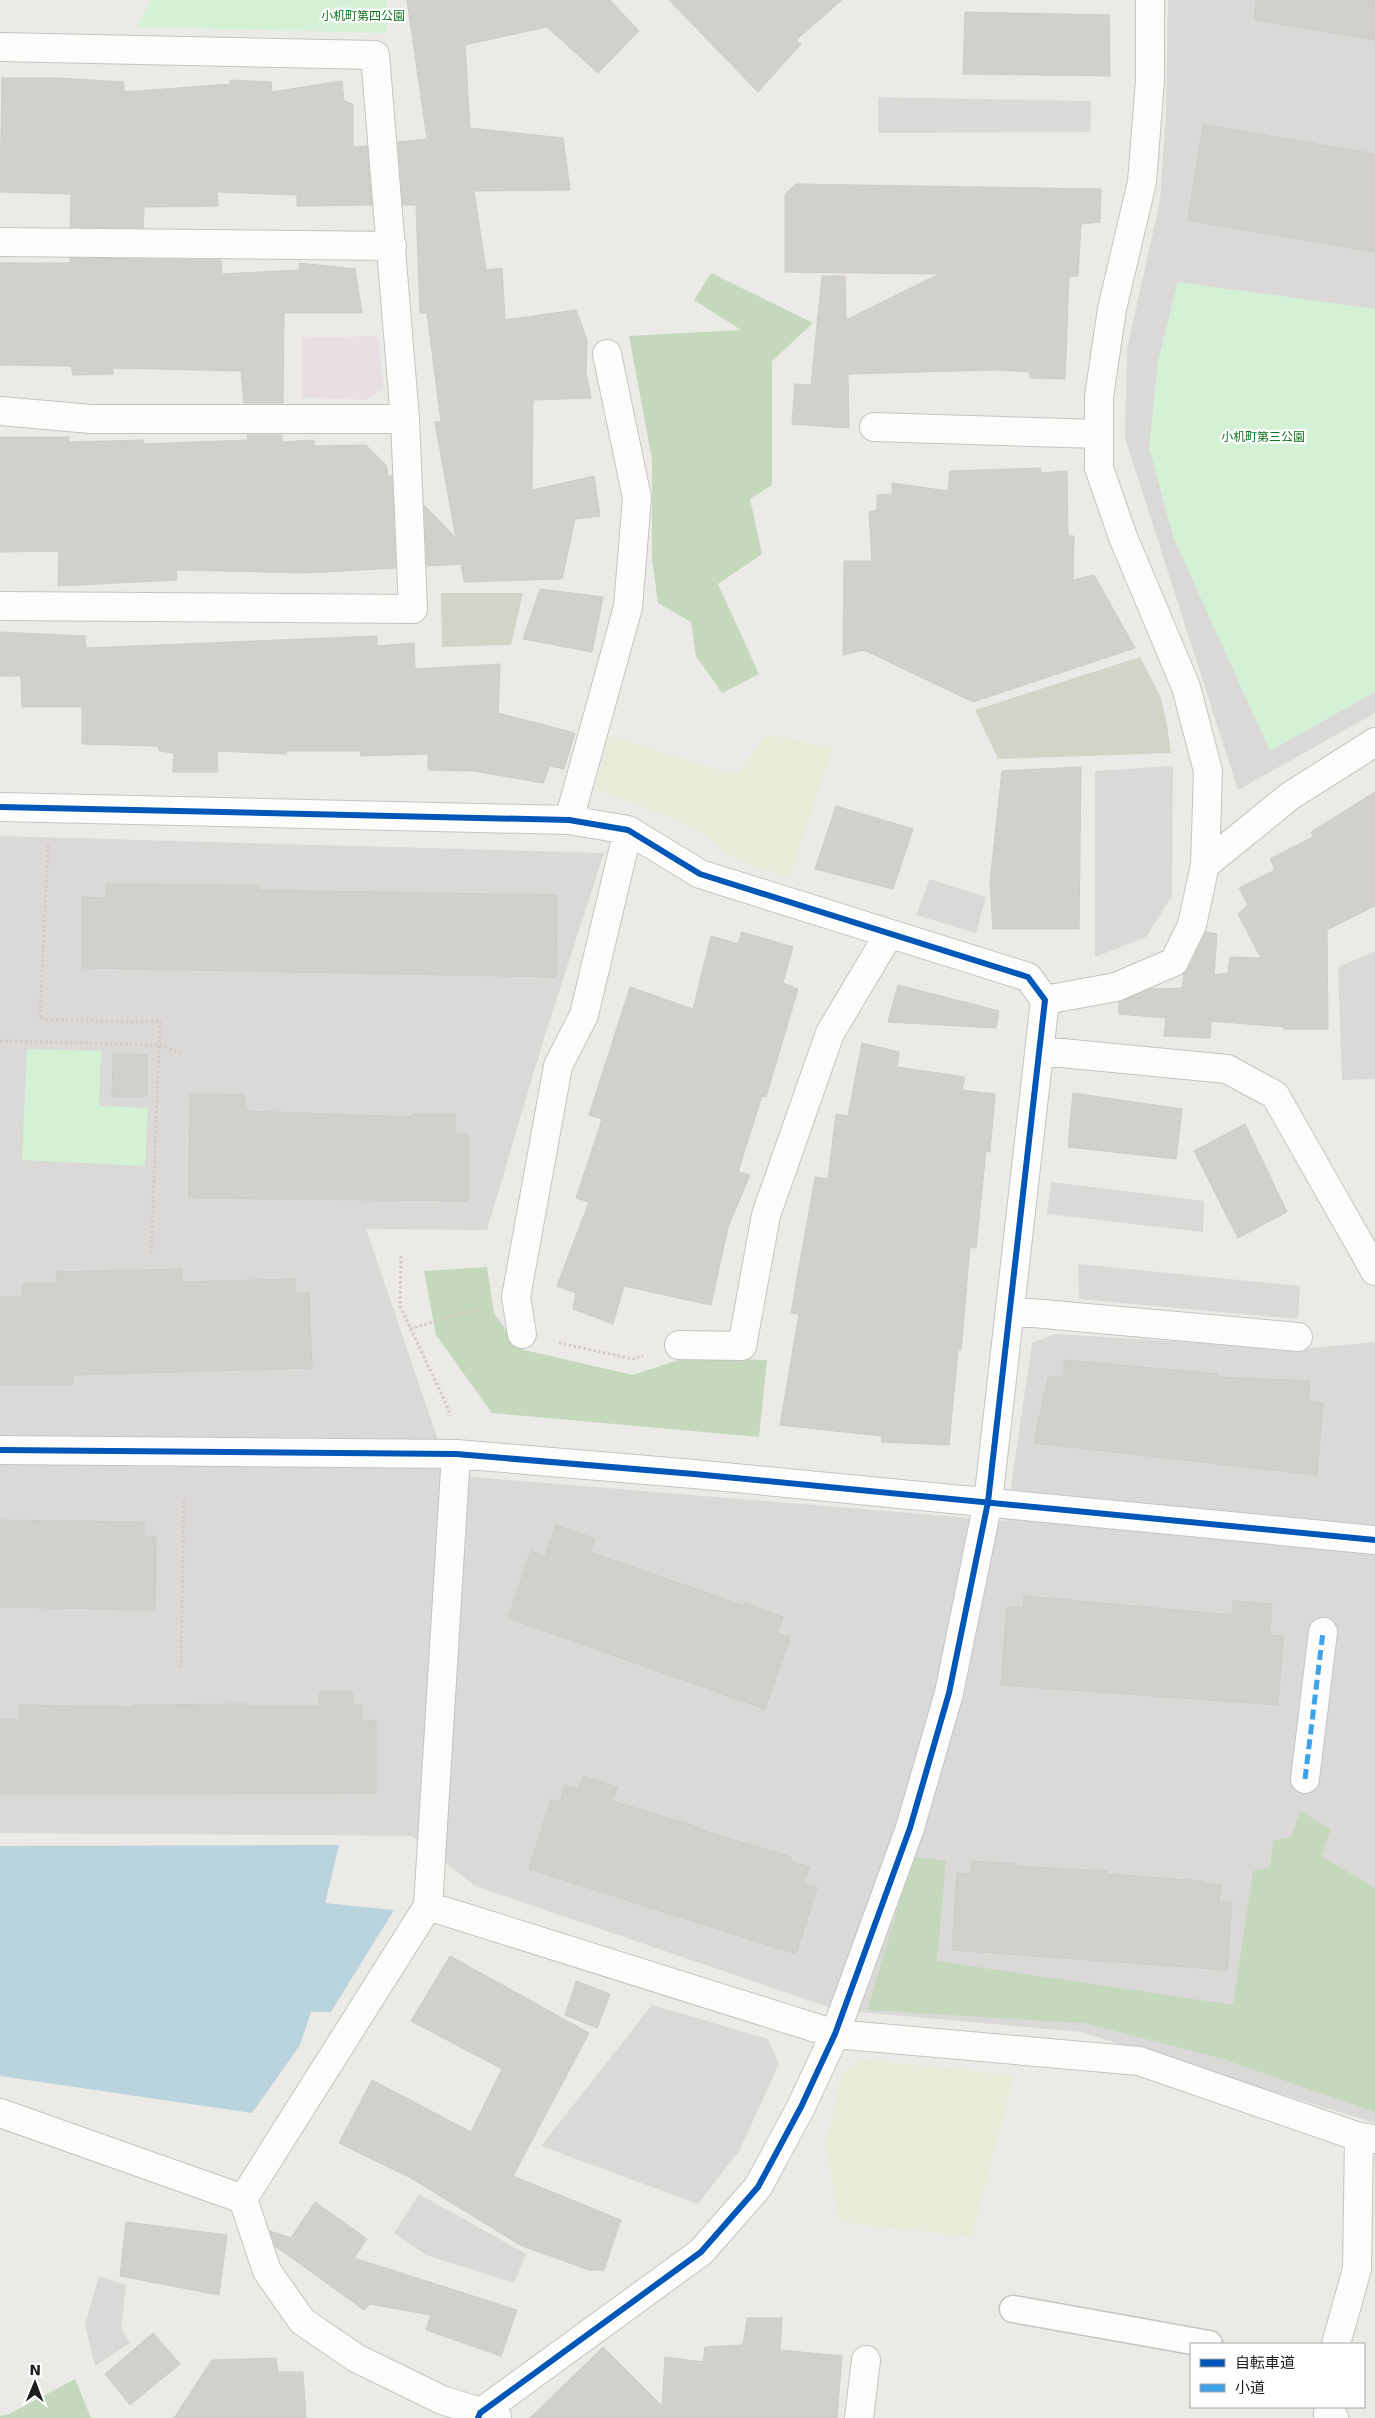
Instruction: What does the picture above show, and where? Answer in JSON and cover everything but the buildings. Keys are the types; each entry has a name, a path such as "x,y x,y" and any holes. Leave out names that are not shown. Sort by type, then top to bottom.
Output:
{"street":[{"path":"1045,1000 1116,987 1174,962 1192,925 1205,865 1208,771 1186,687 1123,537 1099,468 1099,397 1112,308 1142,182 1150,80 1150,0"},
{"path":"0,47 375,54 405,419 413,608 0,606"},
{"path":"0,242 392,246"},
{"path":"569,820 628,607 637,498 606,354"},
{"path":"0,411 91,419 405,419"},
{"path":"874,427 1099,434"},
{"path":"1205,865 1290,796 1375,742"},
{"path":"0,806 569,820 628,830 700,874 1028,977 1045,1000 1041,1051 988,1502 949,1693 910,1828 835,2034 801,2106 758,2187 701,2252 486,2416 442,2400 356,2358 302,2321 267,2271 243,2199"},
{"path":"522,1334 516,1297 558,1066 584,1015 628,830"},
{"path":"679,1345 742,1346 766,1215 830,1033 889,934"},
{"path":"1041,1051 1227,1069 1275,1095 1375,1271"},
{"path":"1010,1311 1298,1337"},
{"path":"0,1450 456,1454 704,1475 1375,1540"},
{"path":"243,2199 428,1906 456,1454"},
{"path":"1305,1780 1323,1632"},
{"path":"428,1906 835,2034 1139,2061 1367,2138 1357,2269 1336,2343"},
{"path":"0,2113 243,2199"},
{"path":"859,2418 866,2360"},
{"path":"1328,2408 1328,2414 1334,2418"}],"lane":[{"path":"1013,2309 1203,2343"}],"path":[{"path":"49,808 40,1019 137,1022 160,1020 151,1256"},
{"path":"0,1041 160,1045 182,1054"},
{"path":"401,1256 400,1306 448,1408"},
{"path":"410,1329 473,1310"},
{"path":"558,1342 632,1360"},
{"path":"181,1668 184,1498"}],"shaded area":[{"path":"1168,0 1375,0 1375,713 1238,790 1125,438 1127,349 1160,201 1166,114"},
{"path":"878,97 1091,101 1090,132 878,133"},
{"path":"378,336 383,388 366,400 303,397 302,338"},
{"path":"441,593 523,593 511,645 442,647"},
{"path":"1140,657 1161,698 1171,753 998,759 975,710"},
{"path":"1173,766 1172,896 1146,937 1095,957 1095,771"},
{"path":"0,836 604,853 543,1041 487,1230 366,1229 450,1475 1006,1521 1032,1343 1055,1334 1301,1349 1375,1342 1375,2123 1081,2032 837,2010 475,1886 412,1836 0,1833"},
{"path":"930,879 986,897 976,933 916,915"},
{"path":"1375,951 1375,1079 1342,1080 1338,967"},
{"path":"1051,1182 1204,1201 1203,1232 1047,1214"},
{"path":"1078,1264 1300,1286 1298,1319 1079,1299"},
{"path":"652,2005 768,2039 779,2064 739,2151 698,2204 541,2146"},
{"path":"419,2194 526,2254 514,2283 426,2255 394,2233"},
{"path":"99,2276 126,2285 121,2328 130,2343 95,2366 85,2325"}],"green space":[{"name":"小机町第四公園","path":"151,0 386,0 386,33 137,27"},
{"path":"711,273 813,323 772,361 772,485 750,499 762,554 718,584 759,674 722,693 696,656 691,622 658,603 652,559 652,460 629,336 741,330 694,300"},
{"name":"小机町第三公園","path":"1178,282 1375,309 1375,692 1270,751 1174,539 1149,448 1158,361"},
{"path":"767,734 833,748 789,878 734,858 692,826 596,789 608,735 736,775"},
{"path":"27,1049 101,1051 99,1106 148,1108 145,1166 22,1160"},
{"path":"487,1267 494,1313 520,1349 633,1375 688,1357 767,1360 759,1437 492,1413 436,1335 424,1271"},
{"path":"1300,1811 1331,1829 1321,1856 1375,1888 1375,2112 1223,2059 1084,2023 867,2010 913,1857 946,1861 937,1961 1233,2005 1253,1871 1270,1868 1273,1841 1291,1837"},
{"path":"860,2059 1014,2075 972,2237 839,2222 826,2143 842,2073"},
{"path":"75,2379 91,2418 0,2418 0,2416 9,2414"}],"water":[{"path":"339,1845 325,1903 394,1910 331,2012 311,2012 300,2045 252,2113 0,2076 0,1846"}],"marked path":[{"path":"1305,1779 1323,1632"}],"cycle path":[{"path":"0,807 569,820 628,830 700,874 1028,977 1045,1000 988,1502 949,1693 910,1828 835,2034 801,2107 758,2187 701,2252 480,2413 478,2418"},
{"path":"0,1450 456,1454 694,1474 1375,1540"}]}
